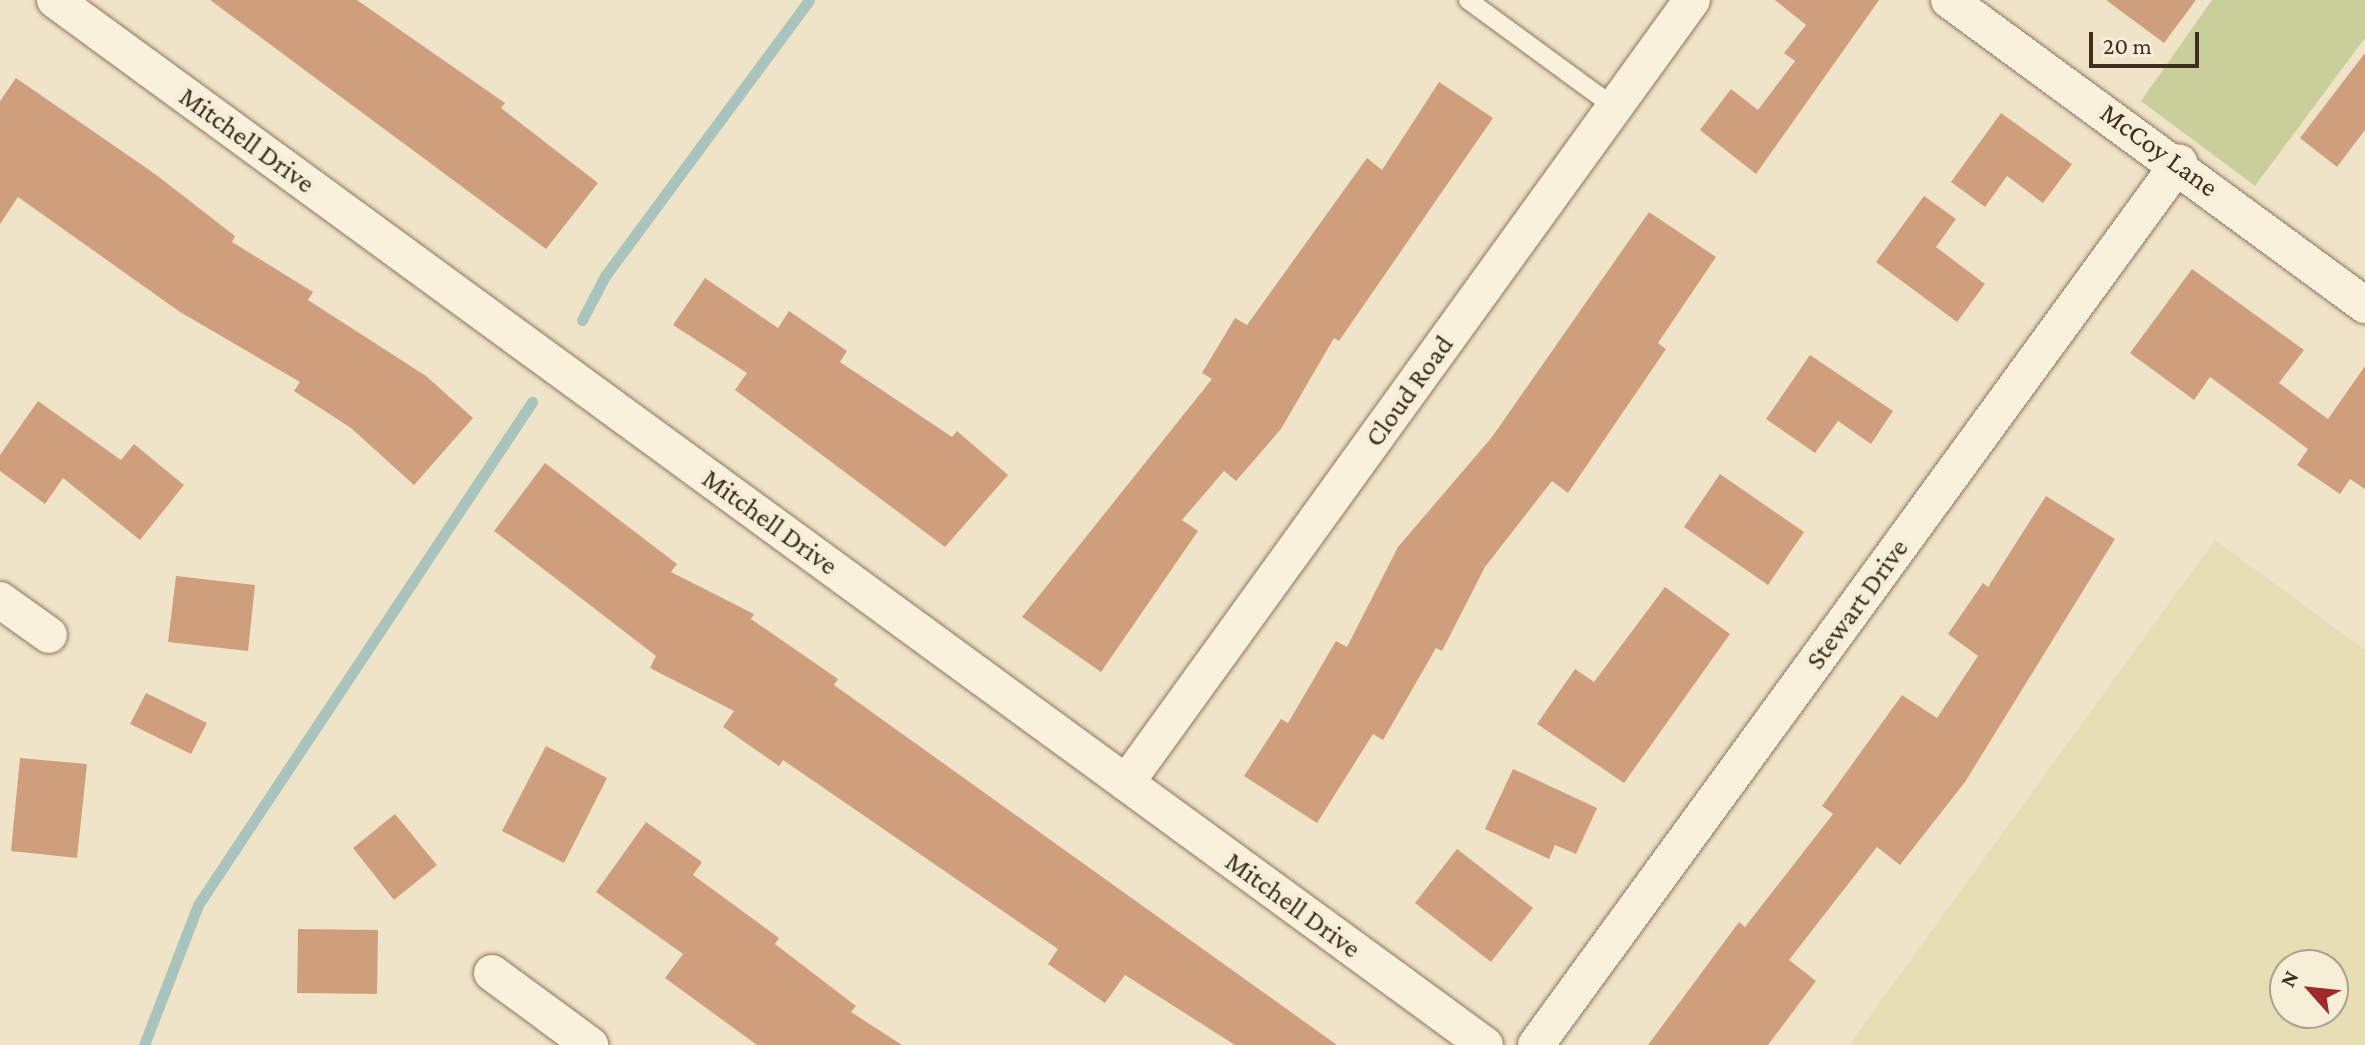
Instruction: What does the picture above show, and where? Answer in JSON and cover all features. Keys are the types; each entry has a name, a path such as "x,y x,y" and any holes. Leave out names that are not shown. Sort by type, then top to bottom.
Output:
{"street":[{"name":"Mitchell Drive","path":"55,0 1485,1045"},
{"name":"Cloud Road","path":"1126,783 1692,0"},
{"name":"McCoy Lane","path":"1949,0 2179,163 2365,305"},
{"name":"Stewart Drive","path":"1536,1045 2179,163"},
{"path":"0,600 49,635"},
{"path":"492,973 590,1045"}],"lane":[{"path":"1468,0 1614,107"}],"shaded area":[{"path":"2215,540 2365,650 2365,1045 1849,1045"}],"green space":[{"path":"2212,0 2365,0 2365,38 2255,186 2141,101"}],"building":[{"path":"210,0 357,0 505,103 501,108 598,183 546,249"},
{"path":"1775,0 1879,0 1756,174 1700,130 1731,89 1758,110 1795,61 1784,53 1806,25"},
{"path":"2106,0 2196,0 2164,43"},
{"path":"2365,53 2365,130 2337,167 2300,138"},
{"path":"16,78 155,174 235,236 232,242 313,292 308,300 426,376 473,418 414,485 351,428 294,391 300,382 180,312 18,197 0,224 0,101"},
{"path":"1439,82 1493,118 1339,341 1334,338 1281,429 1236,481 1224,471 1182,520 1198,531 1101,672 1022,617 1212,379 1202,373 1235,318 1247,325 1367,158 1382,170"},
{"path":"2001,113 2072,164 2043,203 2007,176 1985,207 1951,182"},
{"path":"1924,196 1956,219 1936,247 1985,284 1957,322 1876,262"},
{"path":"1649,212 1716,257 1658,343 1666,349 1568,493 1552,481 1485,567 1442,651 1436,648 1383,740 1373,734 1317,823 1244,776 1281,719 1288,723 1336,641 1347,647 1398,547 1492,437"},
{"path":"2192,269 2304,350 2279,383 2328,419 2365,366 2365,489 2350,479 2340,494 2297,465 2308,449 2210,377 2194,400 2130,353"},
{"path":"705,278 778,328 789,311 847,351 840,362 952,437 957,431 1008,475 945,547 735,390 747,373 673,325"},
{"path":"1810,355 1893,411 1871,444 1838,421 1815,453 1766,419"},
{"path":"38,401 121,460 134,444 184,485 140,540 63,478 45,504 0,471 0,455"},
{"path":"545,463 677,564 671,572 754,614 751,619 838,679 834,685 1337,1045 1235,1045 1125,975 1105,1003 1048,964 1058,949 783,760 779,766 723,727 734,711 650,668 656,656 494,531"},
{"path":"1720,474 1804,532 1768,585 1684,527"},
{"path":"2046,496 2115,539 1965,782 1900,865 1877,847 1789,960 1816,981 1768,1045 1648,1045 1739,922 1745,927 1833,814 1822,806 1902,695 1937,718 1978,656 1948,634 1983,583 1988,587"},
{"path":"176,576 255,585 248,651 168,642"},
{"path":"1665,587 1730,634 1624,783 1537,724 1575,669 1594,682"},
{"path":"146,693 207,723 191,754 130,724"},
{"path":"546,746 607,778 564,863 502,831"},
{"path":"20,758 87,764 77,858 11,851"},
{"path":"1513,769 1597,808 1576,854 1555,845 1549,859 1485,829"},
{"path":"395,814 437,865 394,900 353,848"},
{"path":"646,822 702,862 693,875 779,938 775,944 856,1006 851,1012 902,1045 757,1045 665,978 683,954 596,892"},
{"path":"1457,849 1533,908 1491,962 1415,903"},
{"path":"298,929 378,930 377,994 297,993"}],"waterway":[{"path":"582,320 605,276 809,0"},
{"path":"144,1045 198,905 532,402"}]}
